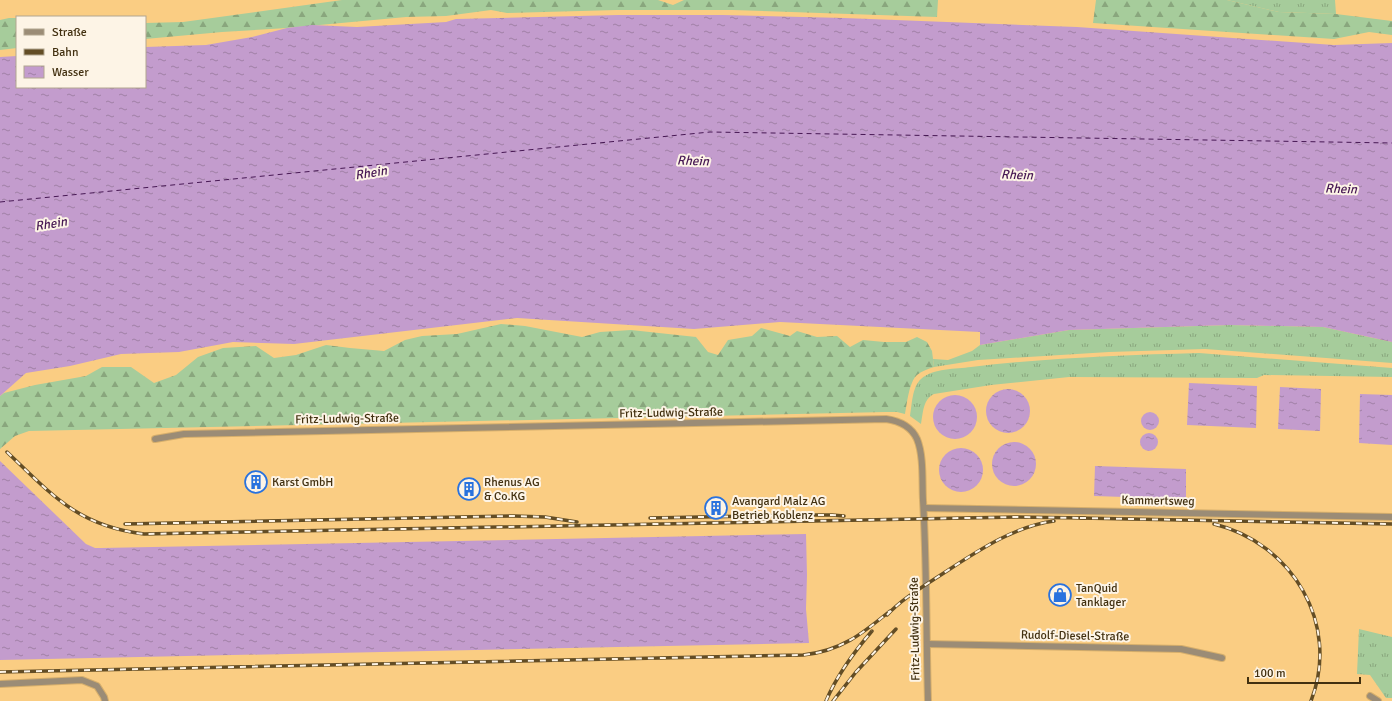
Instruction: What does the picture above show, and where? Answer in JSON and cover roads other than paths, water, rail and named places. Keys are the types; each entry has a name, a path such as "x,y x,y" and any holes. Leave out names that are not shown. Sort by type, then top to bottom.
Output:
{"street":[{"name":"Fritz-Ludwig-Straße","path":"155,439 197,433 896,420 904,424 912,431 918,440 921,451 924,508 928,701"},
{"name":"Kammertsweg","path":"924,508 1392,517"},
{"name":"Rudolf-Diesel-Straße","path":"927,644 1181,649 1222,658"},
{"path":"0,684 82,680 97,686 105,701"},
{"path":"1370,696 1378,701"}],"water":[{"name":"Rhein","path":"618,15 723,15 844,18 1077,27 1334,45 1392,43 1392,342 1323,327 1230,325 1069,330 980,345 980,332 780,322 694,329 517,318 294,344 233,342 179,352 121,354 70,366 26,373 0,396 0,57 16,56 16,88 146,88 146,47 206,45 252,37 287,28 312,25 357,27 446,22 456,19"},
{"path":"1189,383 1257,386 1256,428 1187,425"},
{"path":"1280,387 1321,389 1320,431 1278,429"},
{"path":"1008,389 1020,393 1026,399 1030,411 1026,423 1020,429 1008,433 996,429 990,423 986,411 990,399 996,393"},
{"path":"1360,394 1392,395 1392,445 1359,443"},
{"path":"955,395 967,399 973,405 977,417 973,429 967,435 955,439 943,435 937,429 933,417 937,405 943,399"},
{"path":"1150,412 1156,415 1159,421 1156,427 1150,430 1144,427 1141,421 1144,415"},
{"path":"1149,433 1155,436 1158,442 1155,448 1149,451 1143,448 1140,442 1143,436"},
{"path":"1014,442 1026,446 1032,452 1036,464 1032,476 1026,482 1014,486 1002,482 996,476 992,464 996,452 1002,446"},
{"path":"961,448 973,452 979,458 983,470 979,482 973,488 961,492 949,488 943,482 939,470 943,458 949,452"},
{"path":"0,461 86,544 95,548 806,534 806,609 809,643 0,660"},
{"path":"1095,466 1186,469 1186,499 1094,496"}],"railway":[{"path":"7,452 53,495 84,516 101,524 121,530 144,534 1016,517 1085,518"},
{"path":"650,518 804,515 844,516"},
{"path":"125,524 514,516 545,517 577,522"},
{"path":"1080,518 1392,524"},
{"path":"887,615 898,604 963,560 992,543 1022,529 1054,521"},
{"path":"1214,524 1242,534 1266,549 1287,568 1303,591 1314,616 1319,644 1319,672 1311,701"},
{"path":"0,672 803,655 829,650 850,640 870,627 890,611"},
{"path":"833,701 856,672 896,629"},
{"path":"826,701 846,664 872,631"}],"place":[{"name":"Karst GmbH","path":"256,482"},
{"name":"Rhenus AG & Co.KG","path":"469,489"},
{"name":"Avangard Malz AG Betrieb Koblenz","path":"716,508"},
{"name":"TanQuid Tanklager","path":"1060,595"}]}
